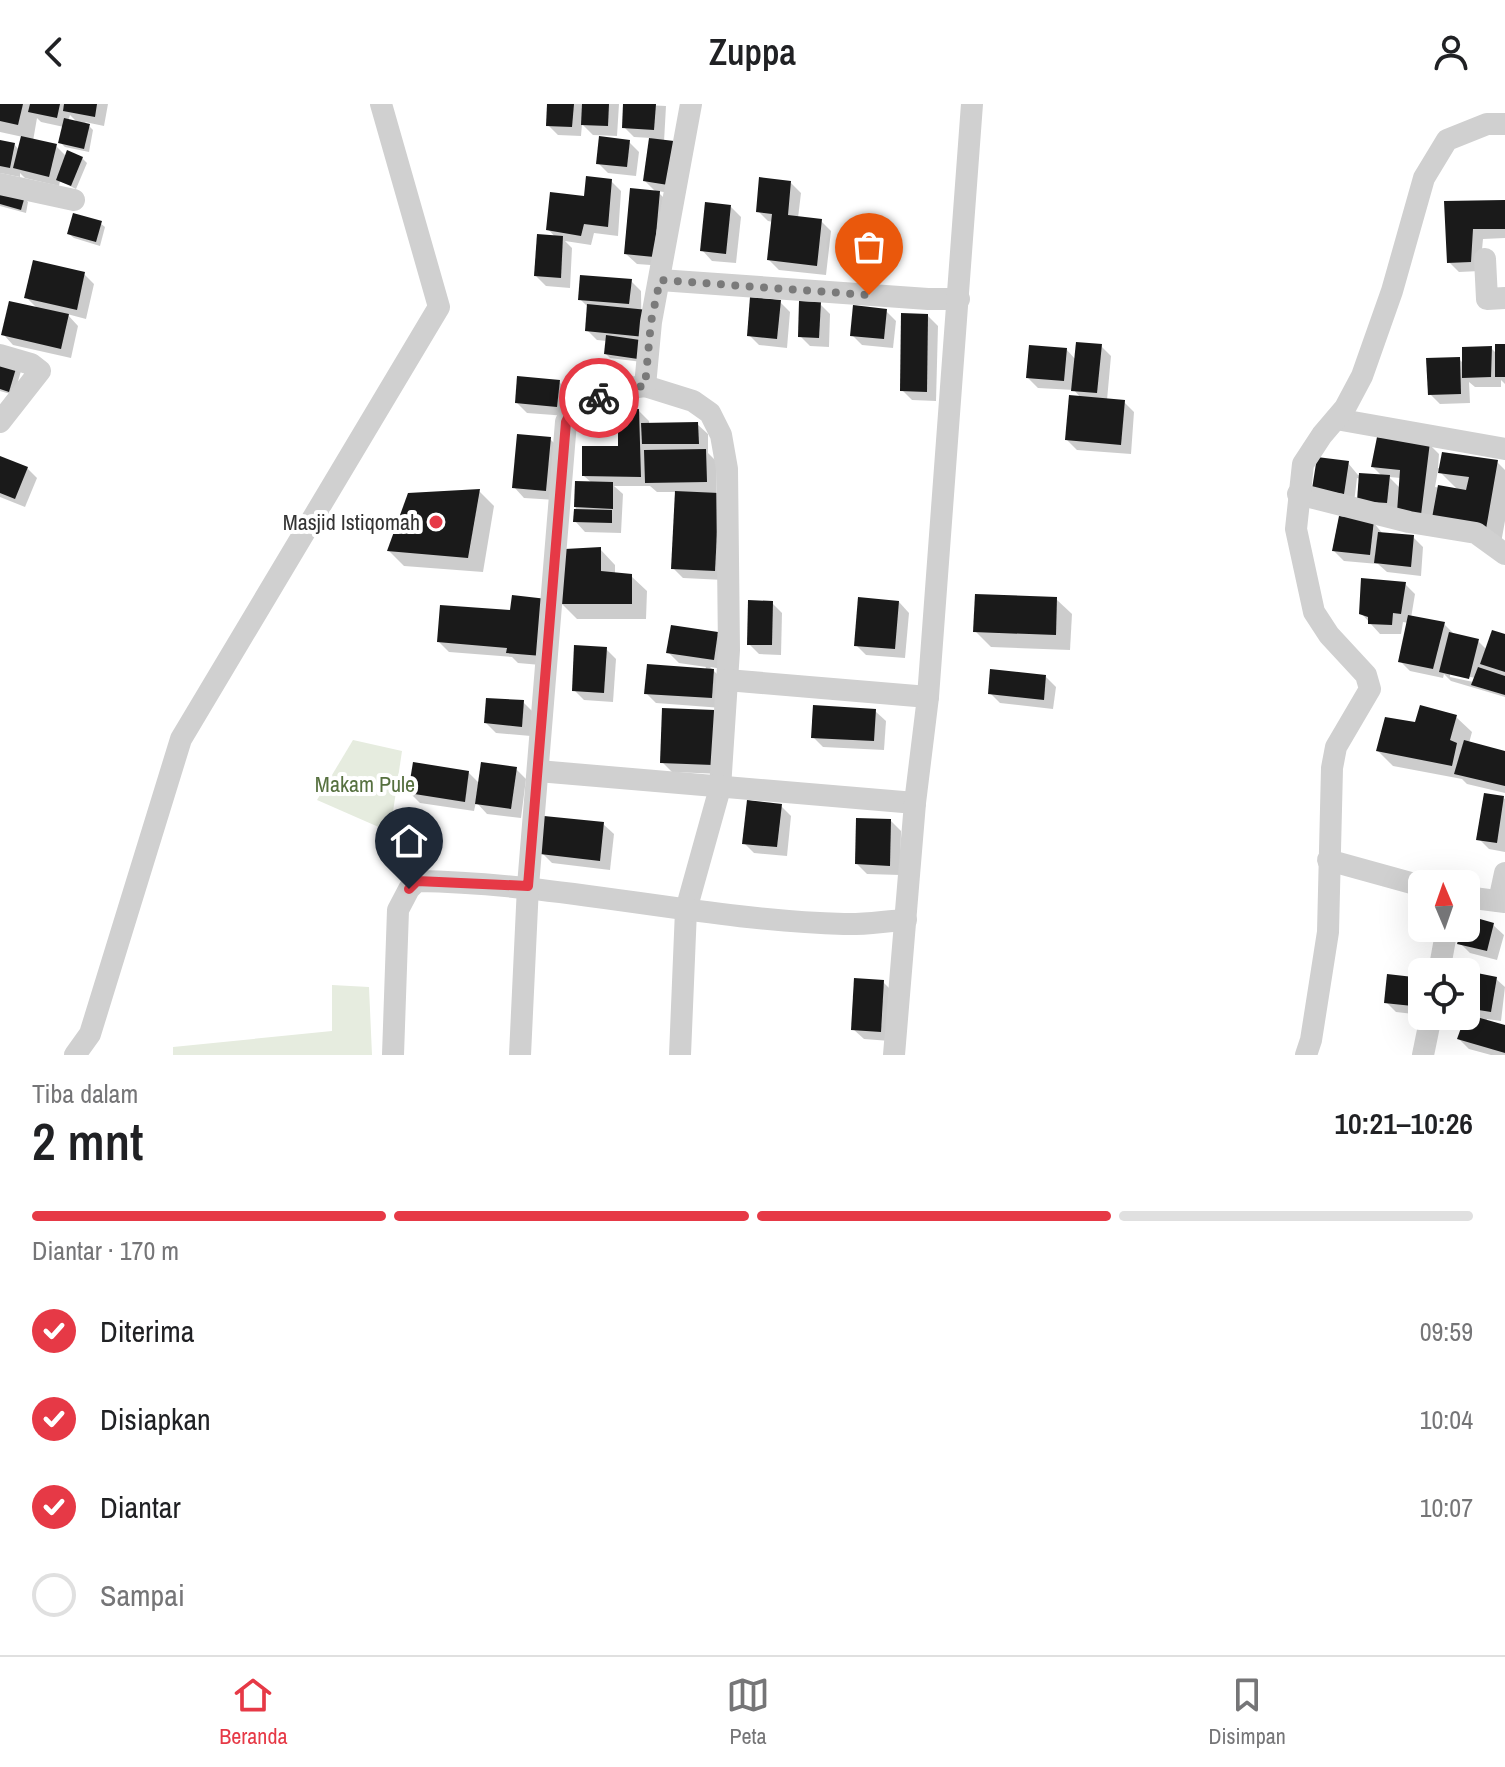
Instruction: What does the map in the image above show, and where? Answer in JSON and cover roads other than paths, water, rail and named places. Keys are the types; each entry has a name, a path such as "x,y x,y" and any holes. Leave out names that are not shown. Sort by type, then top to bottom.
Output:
{"street":[{"path":"75,1055 90,1034 181,739 439,307 381,104"},
{"path":"645,386 651,322 691,104"},
{"path":"894,1055 915,803 928,697 972,104"},
{"path":"1306,1055 1328,932 1332,768 1336,747 1370,689 1366,675 1329,635 1314,612 1296,529 1303,464 1345,408 1362,376 1392,291 1424,178 1447,140 1487,124 1505,124"},
{"path":"0,184 74,200"},
{"path":"1485,259 1487,299 1505,298"},
{"path":"660,280 959,299"},
{"path":"0,355 31,364 40,371 0,422"},
{"path":"520,1055 528,886 566,422 573,408 630,388 645,386 693,401 710,413 721,435 727,469 729,650 720,788 686,910 680,1055"},
{"path":"1336,419 1505,449"},
{"path":"1298,494 1409,522 1476,533 1505,554"},
{"path":"727,680 928,697"},
{"path":"538,771 915,803"},
{"path":"1328,860 1408,882"},
{"path":"1487,900 1505,873"},
{"path":"393,1055 398,910 417,881 528,886 686,910 846,924 906,920"},
{"path":"1423,1055 1428,1030"}],"place":[{"name":"Masjid Istiqomah","path":"436,522"}],"park label":[{"name":"Makam Pule","path":"365,784"}]}
